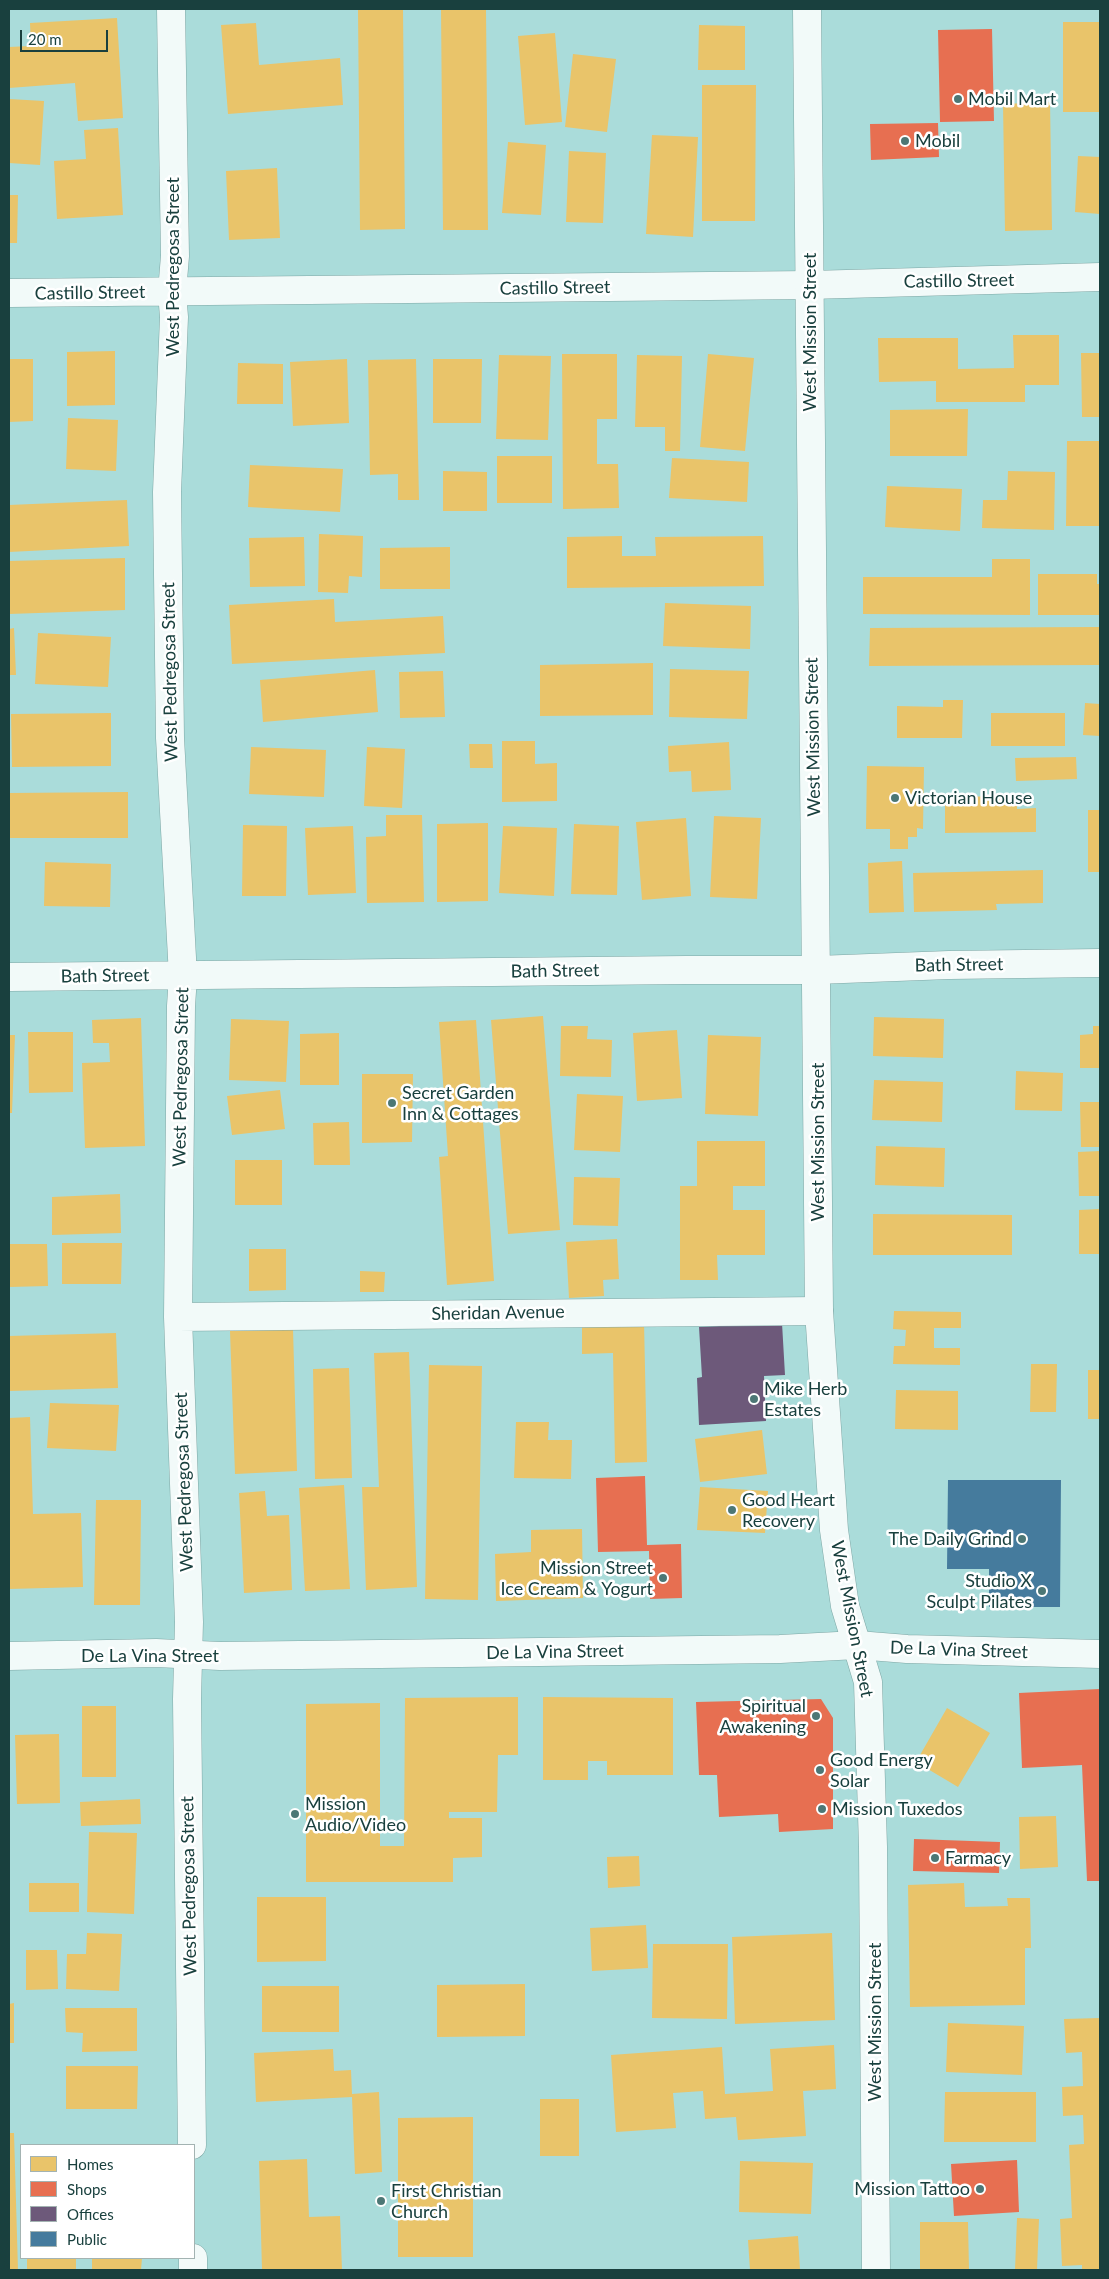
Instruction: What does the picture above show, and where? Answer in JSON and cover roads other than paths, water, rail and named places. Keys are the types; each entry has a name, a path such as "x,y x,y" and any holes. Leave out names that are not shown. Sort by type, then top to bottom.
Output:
{"street":[{"name":"West Pedregosa Street","path":"171,9 175,256 172,292 174,317 167,492 170,738 183,976 180,1006 178,1317 189,1622 187,1699 192,2144"},
{"name":"West Mission Street","path":"807,9 819,1311 834,1530 845,1606 868,1682 869,1694 875,2016 876,2270"},
{"name":"Castillo Street","path":"9,293 810,284 1100,277"},
{"name":"Bath Street","path":"9,977 817,970 949,965 1100,963"},
{"name":"Sheridan Avenue","path":"178,1317 819,1311"},
{"name":"De La Vina Street","path":"9,1656 156,1653 188,1656 780,1649 857,1645 907,1649 1100,1654"}],"place":[{"name":"Mobil Mart","path":"958,99"},
{"name":"Mobil","path":"905,141"},
{"name":"Victorian House","path":"895,798"},
{"name":"Secret Garden Inn & Cottages","path":"392,1103"},
{"name":"Mike Herb Estates","path":"754,1399"},
{"name":"Good Heart Recovery","path":"732,1510"},
{"name":"The Daily Grind","path":"1022,1539"},
{"name":"Mission Street Ice Cream & Yogurt","path":"663,1578"},
{"name":"Studio X Sculpt Pilates","path":"1042,1591"},
{"name":"Spiritual Awakening","path":"816,1716"},
{"name":"Good Energy Solar","path":"820,1770"},
{"name":"Mission Tuxedos","path":"822,1809"},
{"name":"Mission Audio/Video","path":"295,1814"},
{"name":"Farmacy","path":"935,1858"},
{"name":"Mission Tattoo","path":"980,2189"},
{"name":"First Christian Church","path":"381,2201"}]}
